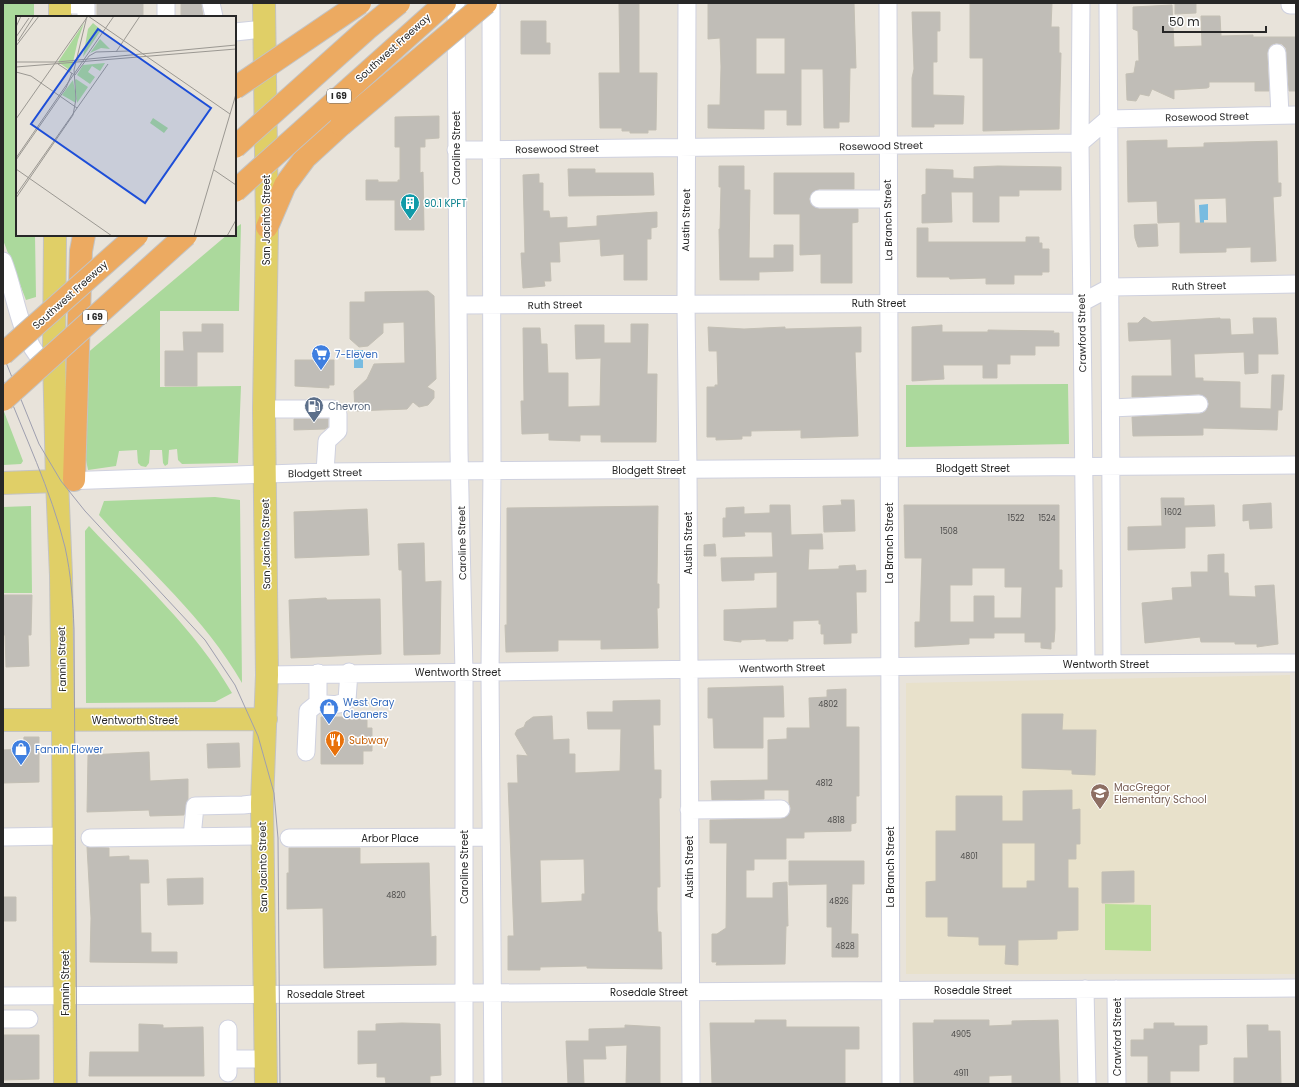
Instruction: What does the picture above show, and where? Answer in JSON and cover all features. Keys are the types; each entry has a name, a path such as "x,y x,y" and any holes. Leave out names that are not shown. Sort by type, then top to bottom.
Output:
{"highway":[{"path":"236,87 360,3"},
{"path":"236,146 399,3"},
{"name":"Southwest Freeway","path":"236,189 444,3"},
{"path":"267,227 285,185 305,158 341,125 486,3"},
{"path":"65,480 81,251 84,236"},
{"name":"Southwest Freeway","path":"3,354 136,236"},
{"name":"I 69","path":"3,400 185,236"}],"main road":[{"name":"San Jacinto Street","path":"264,3 267,227 264,409 267,675 262,803 266,1084"},
{"path":"55,236 54,372 65,480"},
{"name":"Blodgett Street","path":"3,483 65,480"},
{"name":"Fannin Street","path":"65,480 58,517 61,575 63,720 65,1084"},
{"name":"Wentworth Street","path":"3,720 266,719"}],"street":[{"path":"166,3 166,16"},
{"path":"211,3 214,16"},
{"name":"Caroline Street","path":"456,3 456,150 464,673 464,1084"},
{"path":"491,3 490,150 492,470 490,837 493,1084"},
{"name":"Austin Street","path":"687,3 686,304 691,1084"},
{"name":"La Branch Street","path":"888,3 887,146 890,303 889,468 891,1084"},
{"name":"Crawford Street","path":"1081,3 1080,144 1086,664"},
{"path":"1108,3 1112,664"},
{"path":"1290,3 1290,6 1296,6"},
{"path":"60,8 86,8"},
{"path":"236,32 264,29"},
{"path":"1277,53 1288,115"},
{"name":"Rosewood Street","path":"1108,119 1288,115"},
{"path":"1080,144 1108,119"},
{"name":"Rosewood Street","path":"456,150 1080,144"},
{"path":"819,199 888,199"},
{"path":"3,261 10,278 19,318 27,338 36,355 54,372"},
{"name":"Ruth Street","path":"459,305 1082,303 1110,287 1296,284"},
{"path":"1111,408 1199,404"},
{"path":"264,409 333,409 338,414 338,431 327,441 325,472"},
{"name":"Blodgett Street","path":"65,480 325,472 1083,468 1296,465"},
{"name":"Wentworth Street","path":"267,675 349,672 464,673 689,668 1296,663"},
{"path":"306,752 308,711 318,703 334,705 344,703 347,700 349,672"},
{"path":"318,673 318,703"},
{"path":"192,837 194,806 262,803"},
{"path":"689,810 781,809"},
{"path":"3,837 64,836"},
{"path":"90,838 263,836"},
{"name":"Arbor Place","path":"289,838 490,837"},
{"name":"Rosedale Street","path":"10,996 1296,988"},
{"path":"1085,989 1087,1084"},
{"name":"Crawford Street","path":"1116,989 1117,1084"},
{"path":"10,996 16,1019"},
{"path":"228,1029 228,1066 266,1059"}],"shaded area":[{"name":"MacGregor Elementary School","path":"1290,675 1296,974 906,974 906,683"}],"green space":[{"path":"3,3 34,3 34,16 16,16 16,236 35,236 36,297 26,300 3,240"},
{"path":"241,224 239,311 160,311 160,387 241,386 238,463 182,464 178,460 177,449 169,450 168,464 165,466 163,463 162,450 150,450 149,463 146,467 141,466 138,463 137,450 119,451 116,466 88,470 86,460 85,355 226,236 236,236 236,227"},
{"path":"1068,384 1069,444 906,447 906,385"},
{"path":"3,409 23,461 21,464 3,465"},
{"path":"215,497 240,500 242,683 211,637 175,595 99,515 104,501"},
{"path":"31,506 32,593 3,593 3,507"},
{"path":"89,526 184,626 201,647 232,693 215,702 86,703 85,531"},
{"path":"1105,904 1151,905 1151,951 1105,950"}],"water":[{"path":"1208,204 1208,220 1204,220 1204,223 1200,223 1199,205"},
{"path":"354,350 363,350 363,368 354,368"}],"building":[{"path":"97,3 143,3 143,16 97,16"},
{"path":"181,3 201,3 203,16 181,16"},
{"path":"619,3 639,3 639,73 657,73 656,130 648,130 648,133 630,133 630,131 622,131 622,128 600,128 599,73 620,73"},
{"path":"708,3 854,3 856,68 850,68 849,122 839,122 839,128 824,128 823,69 801,69 801,125 787,125 787,110 764,110 764,129 708,128 708,105 720,105 721,67 720,38 708,39","holes":["756,38 785,38 785,74 756,74"]},
{"path":"970,3 1052,3 1051,27 1059,27 1059,53 1061,53 1059,129 983,131 983,58 970,58"},
{"path":"1175,3 1196,3 1196,13 1175,14"},
{"path":"1172,5 1174,47 1202,46 1201,16 1220,16 1221,36 1253,35 1253,37 1296,37 1296,91 1289,91 1286,48 1282,44 1276,43 1271,45 1267,53 1269,91 1255,91 1255,82 1209,82 1209,87 1207,88 1174,90 1174,99 1152,89 1149,96 1140,94 1136,101 1127,100 1126,74 1134,73 1136,61 1139,61 1138,31 1133,29 1133,7"},
{"path":"912,12 940,12 940,31 937,31 937,62 933,62 933,95 964,96 963,124 934,124 934,127 912,127 912,78 914,69"},
{"path":"521,21 546,21 546,43 550,43 550,54 521,54"},
{"path":"439,116 439,138 425,139 425,147 420,147 420,173 423,172 424,230 395,230 395,200 366,200 366,180 378,180 378,182 398,182 398,180 400,180 400,147 395,147 395,117"},
{"path":"1167,140 1167,148 1204,147 1204,143 1277,141 1278,183 1281,183 1281,196 1273,197 1276,261 1251,262 1251,247 1226,248 1226,252 1180,253 1180,222 1158,223 1157,201 1128,202 1127,141","holes":["1226,198 1227,223 1195,223 1194,199"]},
{"path":"719,166 744,166 744,190 750,190 749,258 774,258 774,245 793,245 793,271 759,272 759,280 720,280 719,229 721,187 719,187"},
{"path":"974,167 1061,167 1061,190 1019,190 1019,196 999,196 999,222 973,222 973,192 951,192 952,222 922,223 922,195 926,194 926,169 953,170 953,178 974,179"},
{"path":"568,169 595,169 595,173 653,173 654,195 569,196"},
{"path":"774,173 854,173 854,189 819,189 811,194 809,199 811,204 819,209 858,209 858,222 852,223 852,283 821,283 821,254 800,255 800,214 774,214"},
{"path":"539,174 539,183 543,183 543,211 549,211 550,218 567,217 567,228 597,226 597,216 657,212 657,227 651,228 651,239 647,239 647,280 624,280 624,254 601,256 600,239 559,242 560,262 550,262 551,281 544,281 545,286 523,288 521,253 525,253 523,175"},
{"path":"1157,224 1158,246 1138,247 1135,238 1134,225"},
{"path":"917,228 928,228 928,242 1026,242 1026,237 1039,237 1039,243 1042,243 1042,249 1049,249 1049,272 1042,272 1042,275 1014,275 1014,284 986,284 986,278 950,279 949,277 917,277"},
{"path":"428,291 434,296 436,379 427,387 434,391 434,398 428,405 419,407 413,402 407,409 355,411 354,391 367,379 374,364 405,363 404,322 383,323 383,333 368,346 359,347 350,339 350,302 365,302 365,292"},
{"path":"1144,317 1152,322 1220,318 1230,319 1231,335 1254,334 1253,318 1276,318 1278,354 1258,354 1258,373 1245,374 1244,352 1194,354 1195,378 1203,378 1203,381 1240,382 1240,408 1271,409 1272,375 1284,375 1282,410 1278,410 1277,430 1203,428 1203,435 1133,436 1132,417 1199,414 1205,412 1209,404 1207,398 1199,394 1132,397 1132,376 1172,376 1171,339 1129,341 1128,323 1138,323"},
{"path":"202,324 223,324 223,352 197,352 197,386 165,386 165,351 184,351 183,332 202,332"},
{"path":"631,324 648,324 647,374 657,374 656,442 601,442 601,435 580,435 580,441 549,440 549,433 522,434 521,401 524,401 523,328 540,328 541,344 547,344 548,373 568,373 568,407 600,406 601,358 576,359 575,325 604,325 604,343 631,343"},
{"path":"942,325 942,332 988,332 988,330 1054,331 1053,333 1059,333 1059,346 1035,346 1035,355 1010,355 1010,364 997,364 997,378 983,378 983,365 943,365 944,379 912,381 912,327"},
{"path":"708,327 744,329 785,327 785,329 861,327 861,352 855,352 858,436 801,438 801,430 751,431 751,436 742,436 742,439 716,440 716,437 707,437 707,387 715,387 715,385 718,385 717,351 709,351"},
{"name":"7-Eleven","path":"295,360 334,360 334,385 329,385 329,388 295,386"},
{"name":"Chevron","path":"294,419 328,419 328,427 325,429 294,430"},
{"path":"1161,498 1184,498 1184,506 1214,505 1215,526 1185,527 1185,548 1128,550 1128,527 1162,526"},
{"path":"841,500 854,500 855,531 824,532 823,506 842,505"},
{"path":"1271,503 1272,528 1250,529 1249,520 1243,521 1243,505"},
{"path":"770,505 790,505 791,535 822,534 823,549 809,549 808,570 839,569 839,566 855,565 856,571 866,570 866,592 856,592 857,633 851,633 851,643 824,644 824,634 821,634 821,624 819,624 819,620 793,621 793,639 788,639 788,641 766,641 766,639 741,640 741,642 724,640 724,610 777,608 777,572 754,573 754,580 722,581 721,558 773,557 772,532 744,532 745,536 723,537 723,518 726,518 726,508 744,507 744,514 770,513"},
{"path":"904,505 1059,505 1059,570 1062,570 1062,587 1055,587 1055,629 1054,642 1051,642 1051,649 1041,648 1041,642 1025,642 1025,633 994,633 994,638 969,638 969,644 915,647 915,622 920,622 922,558 905,558","holes":["972,568 1005,568 1005,587 1022,587 1021,618 994,618 994,596 974,596 974,622 950,622 950,585 972,585"]},
{"path":"658,506 658,648 601,649 601,640 558,640 558,651 506,652 507,508"},
{"path":"367,509 369,555 295,558 294,512"},
{"path":"424,543 425,582 441,581 440,654 404,655 402,570 399,570 398,544"},
{"path":"715,544 716,556 704,556 704,545"},
{"path":"1224,554 1224,573 1228,573 1229,596 1256,597 1255,586 1274,585 1278,644 1257,647 1257,644 1235,644 1235,642 1201,642 1200,637 1145,643 1142,603 1173,600 1172,588 1192,587 1191,572 1208,572 1208,555"},
{"path":"3,595 32,595 31,635 28,635 29,666 6,667 5,635 3,635"},
{"path":"326,598 327,600 380,599 381,654 291,658 289,600"},
{"path":"783,686 784,717 763,717 763,748 714,748 713,718 708,718 708,688"},
{"path":"846,689 846,727 859,727 859,796 856,796 856,823 851,824 851,831 804,832 804,838 786,838 786,859 754,859 754,870 746,870 746,898 773,898 773,883 787,882 788,926 786,926 785,964 716,965 717,962 712,962 712,934 717,934 726,928 727,843 710,843 710,820 781,819 789,814 791,808 789,803 789,790 764,790 764,799 712,800 711,781 768,780 768,740 787,739 787,728 810,728 809,698 827,697 827,690"},
{"path":"660,700 660,725 653,725 654,770 661,770 661,798 659,798 660,887 657,887 657,910 658,932 661,932 662,969 587,968 587,966 540,967 540,970 508,970 508,936 514,936 508,783 518,783 517,755 528,756 515,734 517,730 524,727 526,722 533,717 552,716 553,740 569,739 569,754 575,754 575,773 620,771 621,729 588,729 587,712 613,712 613,701","holes":["584,859 585,894 582,894 582,901 541,903 540,860"]},
{"path":"1022,714 1063,714 1062,730 1096,730 1095,775 1072,774 1072,770 1022,768"},
{"path":"321,717 367,717 367,728 372,728 372,751 363,751 363,764 321,764"},
{"name":"Fannin Flower","path":"24,737 39,737 39,782 3,783 3,750 23,749"},
{"path":"239,743 240,767 208,768 207,744"},
{"path":"149,752 150,781 188,779 188,799 184,815 150,816 149,810 87,812 88,755"},
{"path":"1072,790 1072,810 1080,809 1080,844 1076,844 1076,859 1068,859 1068,888 1078,888 1078,930 1057,931 1057,939 1018,940 1018,965 1005,964 1006,945 979,945 979,937 948,936 948,917 926,917 926,882 936,881 936,831 956,831 956,796 1002,796 1002,821 1023,821 1023,791","holes":["1002,843 1035,843 1035,881 1027,881 1027,888 1002,888"]},
{"path":"87,847 109,848 109,857 129,856 129,860 148,860 149,883 140,883 141,933 151,933 151,952 177,952 177,963 90,962 91,918"},
{"path":"289,848 360,848 360,864 429,863 431,937 436,936 436,965 324,968 323,908 287,909"},
{"path":"789,861 864,861 864,884 852,884 851,934 858,934 858,957 832,957 832,927 827,927 827,884 789,885"},
{"path":"1134,871 1134,902 1102,903 1102,872"},
{"path":"203,878 203,904 168,905 167,879"},
{"path":"3,897 16,897 16,921 3,921"},
{"path":"755,1020 786,1020 786,1027 859,1027 859,1049 845,1049 845,1084 712,1084 710,1023 755,1023"},
{"path":"934,1020 989,1020 989,1026 1012,1025 1012,1021 1058,1020 1060,1084 1012,1084 1012,1075 989,1076 989,1084 914,1084 913,1023 934,1023"},
{"path":"1154,1023 1174,1023 1174,1026 1207,1026 1207,1044 1199,1045 1199,1071 1170,1071 1170,1084 1148,1083 1148,1056 1131,1056 1131,1040 1144,1040 1144,1029 1154,1029"},
{"path":"139,1024 163,1025 163,1028 203,1027 204,1076 89,1076 90,1052 139,1052"},
{"path":"376,1024 440,1024 441,1075 430,1076 430,1084 386,1084 385,1077 377,1077 377,1063 358,1064 358,1031 376,1031"},
{"path":"625,1025 660,1027 660,1084 626,1084 627,1045 605,1046 606,1059 583,1059 584,1084 568,1084 566,1041 589,1041 589,1029 625,1028"},
{"path":"1247,1025 1268,1025 1268,1031 1280,1031 1281,1084 1234,1084 1234,1058 1248,1058"},
{"path":"3,1035 39,1035 39,1079 3,1080"}],"tram line":[{"path":"3,355 39,444 61,481 85,511 205,640 235,685 258,736 274,793 278,838 280,1084"},
{"path":"3,380 37,463 52,505 65,547 69,567 74,629 77,1084"}],"place":[{"name":"90.1 KPFT","path":"410,220"},
{"name":"7-Eleven","path":"321,371"},
{"name":"Chevron","path":"314,423"},
{"name":"West Gray Cleaners","path":"329,725"},
{"name":"Subway","path":"335,757"},
{"name":"Fannin Flower","path":"21,766"},
{"name":"MacGregor Elementary School","path":"1100,810"}]}
